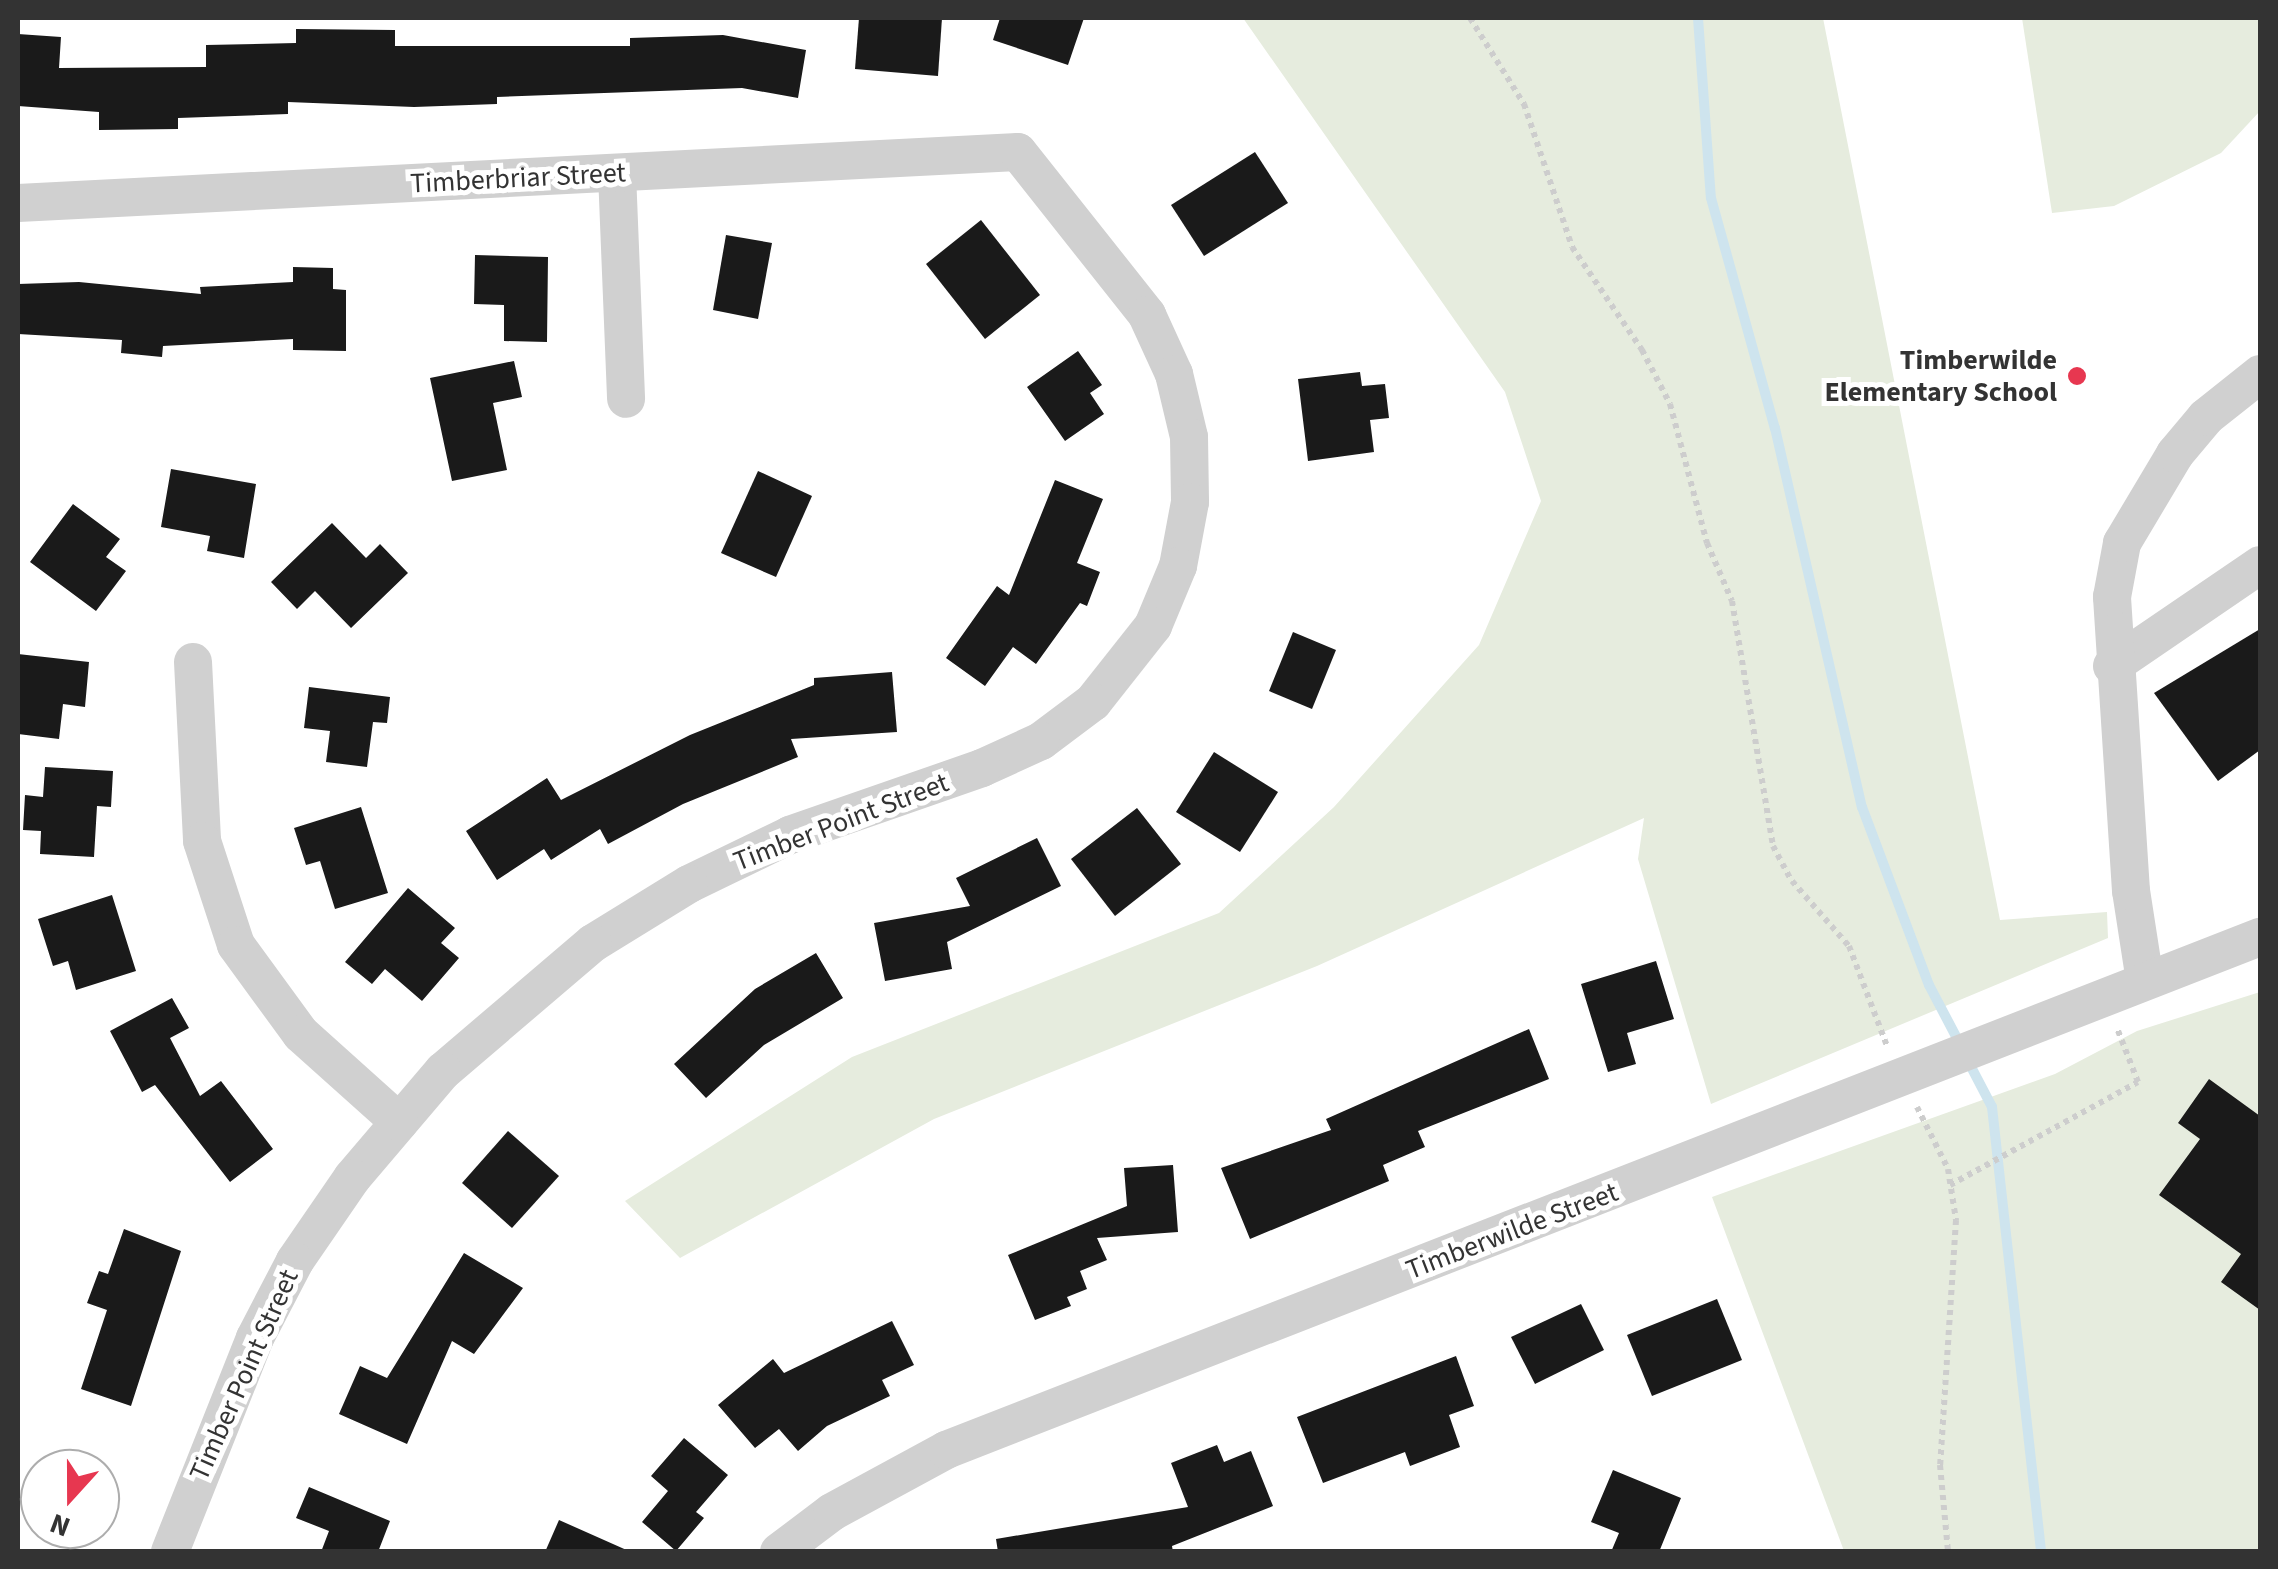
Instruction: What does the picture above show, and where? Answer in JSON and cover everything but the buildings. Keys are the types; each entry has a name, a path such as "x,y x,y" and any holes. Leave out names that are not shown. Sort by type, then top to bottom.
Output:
{"street":[{"name":"Timberbriar Street","path":"18,203 1018,152"},
{"name":"Timber Point Street","path":"170,1552 255,1338 294,1261 398,1122 520,999 593,943 688,884 790,836 1041,741 1093,702 1135,653 1166,596 1182,550 1190,502 1189,437 1174,374 1147,315 1018,152"},
{"path":"617,173 626,398"},
{"path":"2145,981 2112,666 2112,597 2122,543 2175,454 2206,417 2260,374"},
{"path":"2112,666 2260,565"},
{"path":"193,662 202,841 236,945 301,1034 398,1122"},
{"name":"Timberwilde Street","path":"778,1552 832,1512 946,1450 2064,1018 2145,981 2260,937"}],"path":[{"path":"1470,18 1524,104 1572,247 1642,350 1670,404 1707,543 1732,601 1773,846 1792,880 1849,946 1878,1025"},
{"path":"1950,1185 2138,1082 2106,999"},
{"path":"1915,1104 1950,1185 1955,1280 1940,1465 1948,1552"}],"shaded area":[{"path":"1243,18 1823,18 2000,920 2107,912 2108,938 1711,1104 1638,859 1644,818 1317,966 934,1119 680,1258 625,1201 852,1057 1219,913 1334,807 1479,645 1541,501 1505,392"},
{"path":"2022,18 2260,18 2260,111 2221,153 2114,206 2052,213"},
{"path":"2260,992 2260,1551 1844,1551 1712,1197 2055,1074 2137,1031"}],"waterway":[{"path":"1698,18 1711,198 1775,428 1862,807 1929,985 1961,1046"},
{"path":"1968,1061 1992,1107 2041,1552"}],"place":[{"name":"Timberwilde Elementary School","path":"2077,376"}]}
